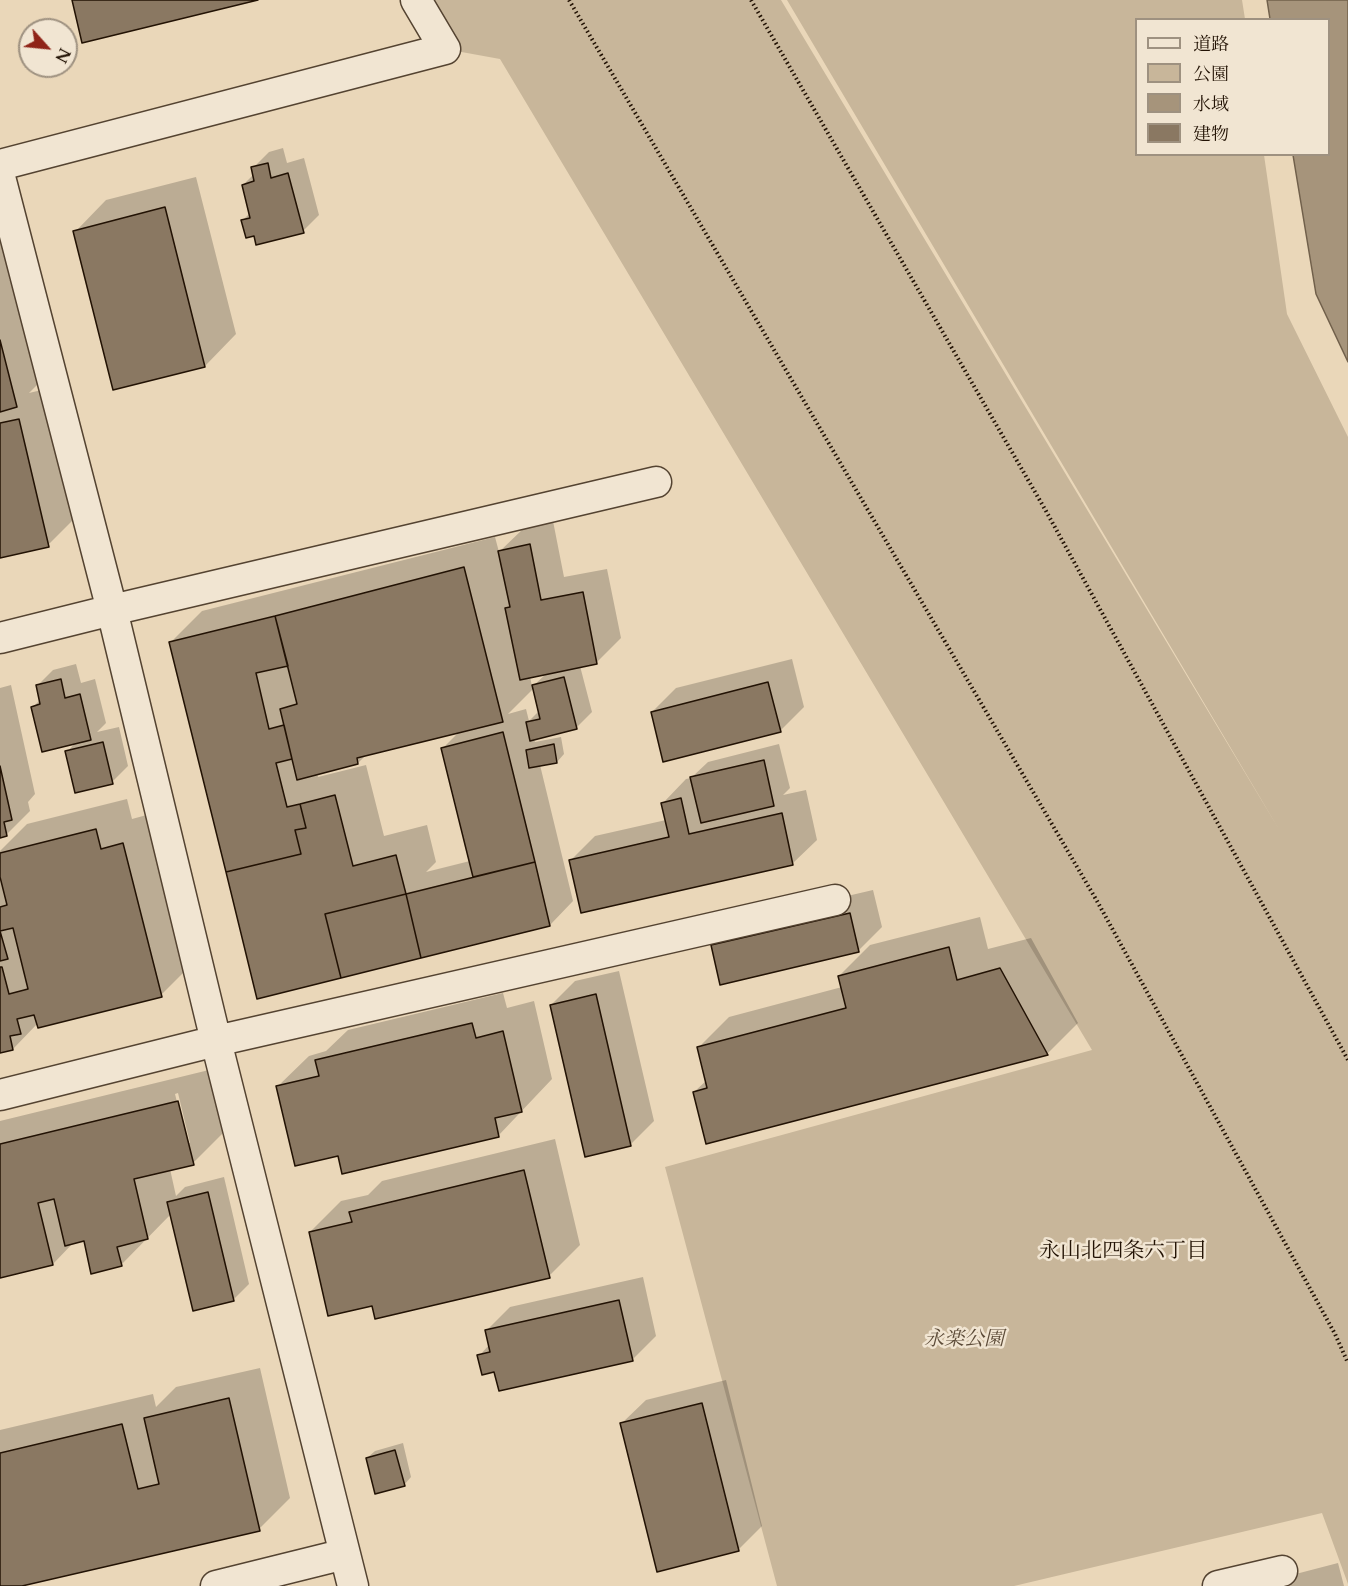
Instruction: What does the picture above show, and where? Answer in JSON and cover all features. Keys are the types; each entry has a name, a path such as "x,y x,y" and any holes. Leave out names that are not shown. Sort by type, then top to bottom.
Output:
{"street":[{"path":"0,165 445,49 416,0"},
{"path":"0,177 112,610 216,1041 353,1586"},
{"path":"0,638 656,482"},
{"path":"0,1095 216,1041 835,900"},
{"path":"216,1586 345,1554"},
{"path":"1218,1586 1282,1571"}],"path":[{"path":"569,0 1097,901 1335,1334 1348,1363"},
{"path":"751,0 1046,511 1348,1060"}],"green space":[{"name":"永楽公園","path":"416,0 781,0 1280,831 787,0 1242,0 1245,18 1135,18 1135,156 1264,156 1287,314 1348,437 1348,1584 1322,1513 1014,1586 777,1586 665,1167 1092,1050 500,59 445,49"}],"water":[{"path":"1267,0 1348,0 1348,362 1316,294 1293,156 1330,156 1330,18 1270,18"}],"building":[{"path":"72,0 258,0 82,43"},
{"path":"268,163 271,178 288,173 304,233 256,245 254,236 246,238 241,220 250,218 242,185 254,181 251,167"},
{"path":"165,207 205,367 113,390 73,231"},
{"path":"0,340 17,407 0,412"},
{"path":"19,419 49,547 0,558 0,423"},
{"path":"530,544 541,600 583,592 597,664 520,680 505,608 510,607 498,551"},
{"path":"464,567 503,722 357,758 358,764 297,780 280,709 297,704 275,616"},
{"path":"275,616 288,666 256,673 269,729 284,725 292,759 276,763 287,807 300,804 306,828 295,830 301,854 226,872 169,642"},
{"path":"564,677 577,729 530,741 526,722 540,719 532,685"},
{"path":"61,679 65,698 80,694 91,740 42,752 31,707 40,704 36,685"},
{"path":"768,682 781,732 663,762 651,712"},
{"path":"503,732 535,862 473,877 441,748"},
{"path":"103,742 113,784 75,793 65,751"},
{"path":"554,744 557,763 529,768 526,750"},
{"path":"764,760 774,806 701,823 690,777"},
{"path":"0,766 12,820 4,822 7,836 0,838"},
{"path":"335,795 353,866 396,855 406,894 325,914 341,978 257,999 226,872 301,854 295,830 306,828 300,804"},
{"path":"681,798 689,834 782,813 793,865 581,913 569,860 669,837 661,803"},
{"path":"96,829 101,849 123,843 162,997 38,1028 34,1015 17,1019 21,1034 10,1036 13,1050 0,1053 0,967 2,967 9,994 28,989 13,928 0,931 0,907 7,905 0,877 0,853"},
{"path":"535,862 550,926 421,958 406,894"},
{"path":"406,894 421,958 341,978 325,914"},
{"path":"850,913 859,952 720,985 711,945"},
{"path":"0,931 8,959 0,961"},
{"path":"949,947 957,980 1000,968 1048,1055 706,1144 693,1092 707,1088 697,1047 846,1008 838,976"},
{"path":"596,994 631,1146 585,1157 550,1005"},
{"path":"472,1023 476,1038 503,1031 522,1112 495,1118 499,1137 342,1174 338,1156 295,1166 276,1086 319,1076 315,1060"},
{"path":"178,1101 194,1165 134,1179 148,1239 117,1247 122,1266 91,1274 84,1241 65,1246 54,1199 38,1203 53,1265 0,1278 0,1144"},
{"path":"524,1170 550,1278 375,1319 372,1306 328,1316 309,1232 352,1222 349,1212"},
{"path":"208,1192 234,1301 193,1311 167,1202"},
{"path":"619,1300 633,1361 499,1391 494,1372 482,1375 477,1355 490,1352 485,1330"},
{"path":"229,1398 260,1531 22,1586 0,1586 0,1453 122,1424 138,1489 159,1484 144,1418"},
{"path":"702,1403 739,1551 657,1572 620,1423"},
{"path":"395,1450 405,1486 375,1494 366,1458"}],"district":[{"name":"永山北四条六丁目","path":"1123,1252"}]}
